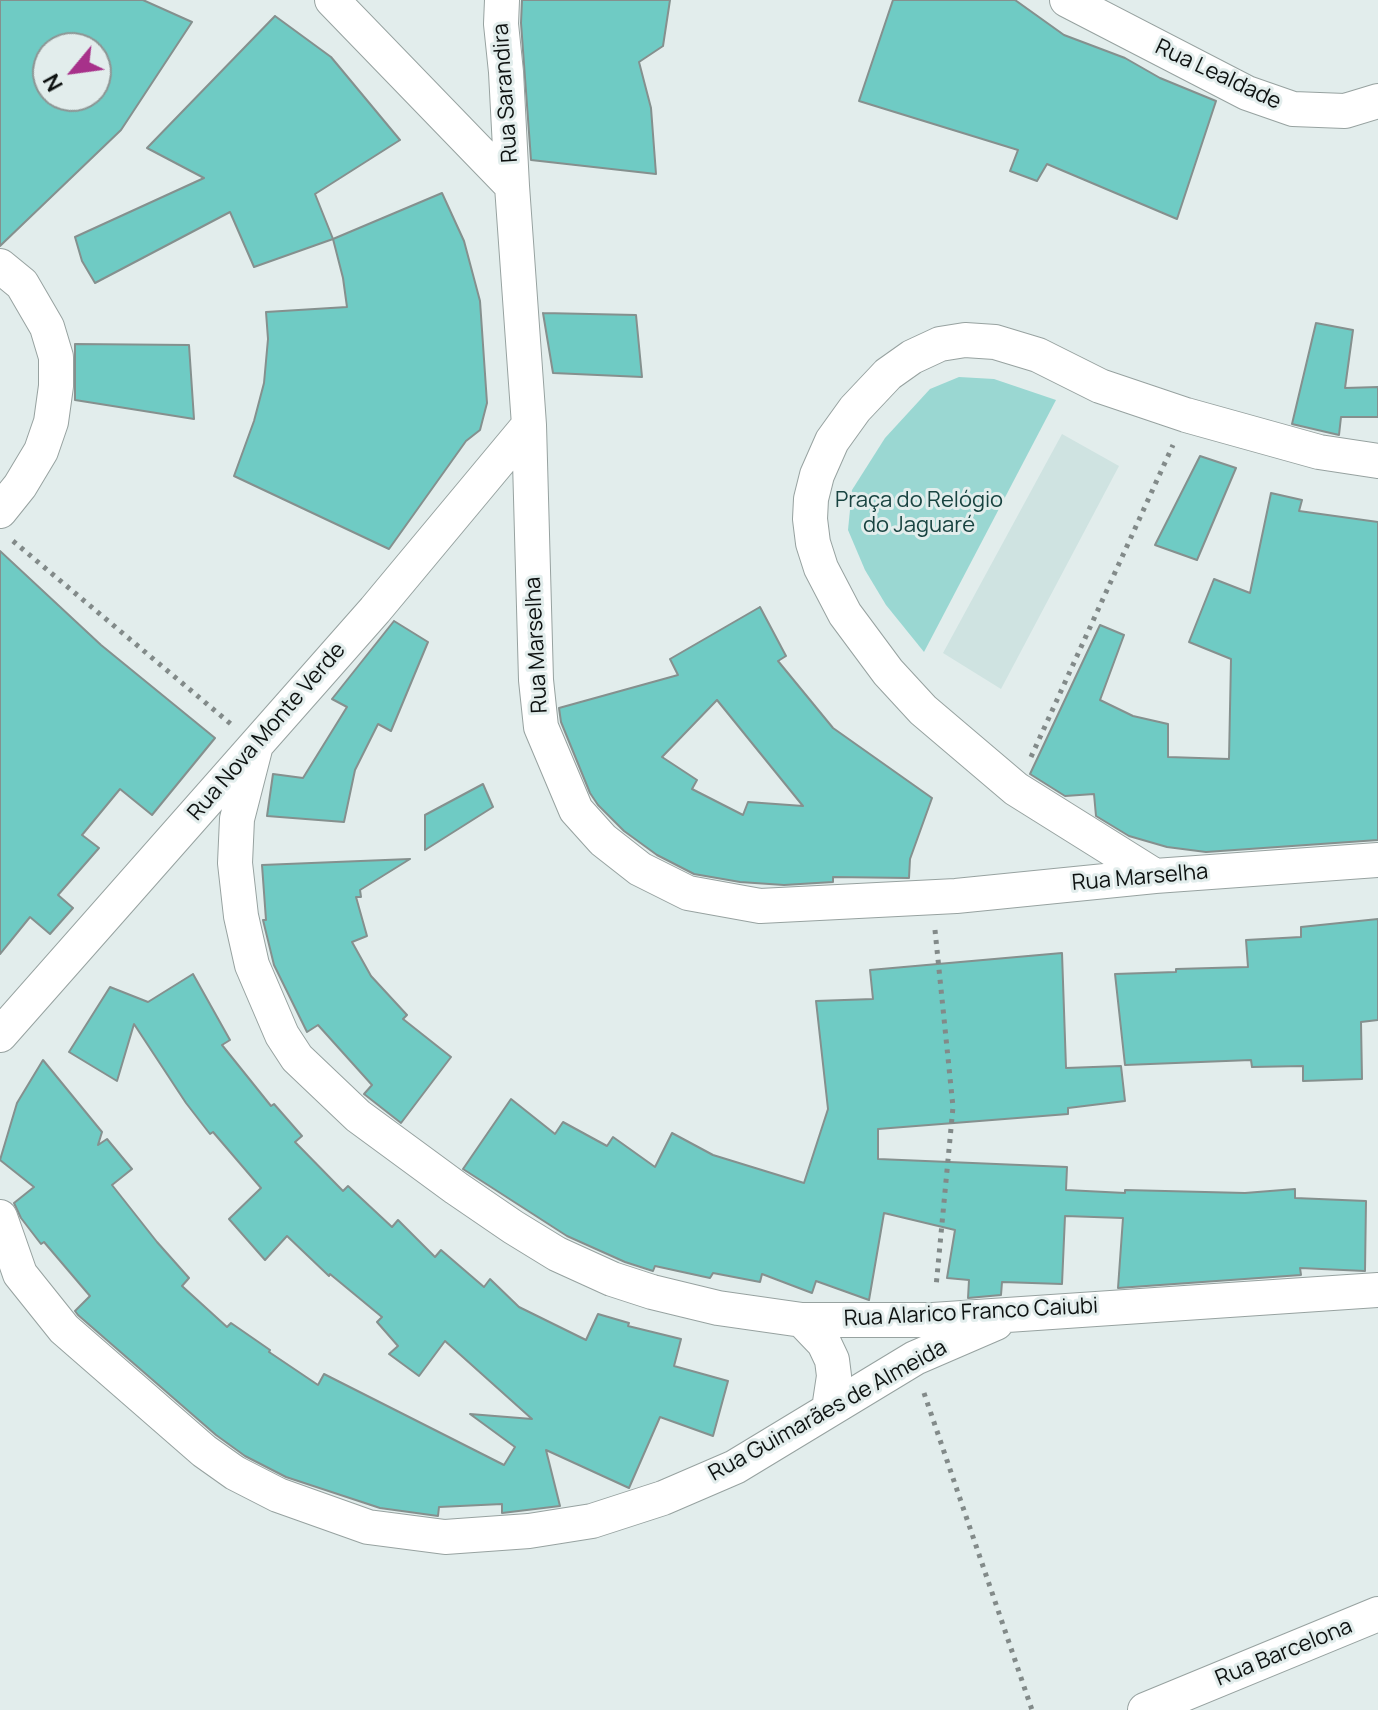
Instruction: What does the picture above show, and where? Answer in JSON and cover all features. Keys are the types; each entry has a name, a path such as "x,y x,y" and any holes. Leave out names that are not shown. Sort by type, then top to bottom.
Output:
{"street":[{"path":"332,0 512,186"},
{"name":"Rua Sarandira","path":"502,0 512,186"},
{"name":"Rua Lealdade","path":"1067,0 1247,93 1293,109 1345,111 1378,101"},
{"name":"Rua Marselha","path":"512,186 529,425 536,680 541,727 576,810 603,840 640,869 688,893 760,906 932,897 1155,876 1378,860"},
{"path":"0,266 22,284 47,327 56,357 51,422 41,451 20,486 6,526"},
{"path":"1155,876 1016,789 923,710 888,672 845,614 821,568 813,543 811,499 817,475 832,441 855,409 888,374 912,357 940,344 965,340 995,342 1038,355 1100,386 1186,415 1319,452 1378,461"},
{"name":"Rua Nova Monte Verde","path":"0,1035 375,610 529,425"},
{"name":"Rua Alarico Franco Caiubi","path":"256,745 237,819 235,863 241,916 252,965 282,1035 305,1067 358,1116 490,1212 557,1254 612,1279 652,1292 718,1308 802,1320 933,1320 1378,1290"},
{"name":"Rua Guimarães de Almeida","path":"0,1217 20,1274 64,1329 204,1451 235,1473 278,1495 368,1527 445,1537 529,1531 592,1521 663,1498 735,1467 915,1358 1022,1312"},
{"path":"802,1320 824,1343 832,1360 834,1376 829,1409"},
{"name":"Rua Barcelona","path":"1145,1710 1378,1614"}],"path":[{"path":"1016,789 1186,415"},
{"path":"6,526 256,745"},
{"path":"932,897 953,1107 933,1320"},
{"path":"915,1358 1032,1710"}],"shaded area":[{"path":"1062,434 1119,466 1001,689 943,653"}],"green space":[{"name":"Praça do Relógio do Jaguaré","path":"959,377 994,379 1056,400 924,652 886,605 865,570 848,530 852,490 885,438 930,389"}],"building":[{"path":"0,0 143,0 192,22 121,130 0,246"},
{"path":"522,0 670,0 663,46 639,62 651,108 656,174 531,160"},
{"path":"893,0 1015,0 1064,35 1125,58 1160,78 1216,101 1177,219 1047,164 1037,181 1010,171 1018,150 859,101"},
{"path":"275,16 331,57 400,140 315,194 333,239 254,267 230,212 95,283 82,261 75,237 204,178 147,148"},
{"path":"442,193 464,241 480,301 487,403 480,430 466,441 389,549 234,476 264,383 268,339 266,312 347,307 333,239"},
{"path":"543,313 636,315 642,377 553,373"},
{"path":"1316,323 1353,330 1345,388 1378,387 1378,417 1341,417 1339,435 1292,424"},
{"path":"75,344 189,345 194,419 75,400"},
{"path":"1200,456 1236,468 1197,560 1155,545"},
{"path":"1271,493 1302,500 1299,511 1378,522 1378,840 1206,852 1167,847 1129,836 1096,816 1094,794 1065,796 1030,774 1100,625 1124,635 1100,700 1133,716 1168,724 1168,757 1229,759 1231,659 1189,642 1214,579 1250,593"},
{"path":"0,551 101,645 215,738 152,815 120,789 82,835 99,848 58,895 73,908 50,934 30,917 0,954"},
{"path":"760,607 786,656 778,661 833,728 932,798 910,859 909,878 833,877 833,882 784,885 740,882 694,874 657,855 624,831 590,793 561,722 559,708 678,675 670,659","holes":["717,700 803,806 748,802 743,815 692,789 697,780 662,757"]},
{"path":"394,621 428,642 391,731 378,724 355,770 344,822 267,816 273,774 303,778 347,707 332,699"},
{"path":"483,784 493,807 425,850 425,815"},
{"path":"410,859 360,890 361,897 356,897 367,936 352,942 371,976 407,1015 403,1019 451,1057 401,1123 364,1094 372,1085 318,1025 307,1032 274,965 263,920 266,920 262,865"},
{"path":"1378,919 1378,1020 1361,1022 1362,1079 1303,1081 1303,1066 1252,1067 1251,1060 1125,1065 1115,974 1248,967 1246,940 1301,937 1301,927"},
{"path":"1062,953 1066,1068 1121,1066 1125,1101 1068,1108 1068,1114 878,1129 878,1159 1067,1167 1066,1190 1245,1193 1295,1189 1295,1198 1366,1201 1365,1271 1300,1268 1301,1275 1118,1288 1123,1218 1065,1216 1062,1284 1002,1282 1001,1295 968,1298 969,1280 947,1278 955,1230 884,1213 869,1300 816,1281 812,1293 762,1274 760,1282 713,1273 710,1278 655,1266 653,1271 625,1262 567,1236 463,1169 511,1099 555,1134 563,1122 607,1146 613,1137 655,1167 672,1133 713,1155 804,1183 828,1109 816,1001 873,999 870,970"},
{"path":"193,974 230,1040 222,1045 271,1106 274,1104 302,1136 295,1142 343,1191 348,1186 392,1227 398,1220 435,1257 441,1250 484,1287 490,1279 519,1307 586,1340 598,1314 629,1323 628,1326 681,1339 674,1366 728,1381 713,1436 660,1417 629,1488 546,1450 560,1506 502,1513 502,1504 439,1507 438,1516 380,1508 286,1477 245,1456 216,1435 78,1315 75,1311 90,1296 21,1218 14,1203 34,1187 0,1160 17,1103 43,1060 102,1132 98,1145 107,1139 132,1169 112,1185 189,1278 182,1286 227,1327 231,1323 318,1385 324,1374 504,1465 515,1447 470,1414 532,1419 445,1341 419,1376 389,1354 398,1346 377,1322 382,1317 329,1276 287,1236 265,1260 229,1219 261,1188 213,1132 210,1134 134,1024 117,1081 69,1052 110,987 148,1002"}]}
